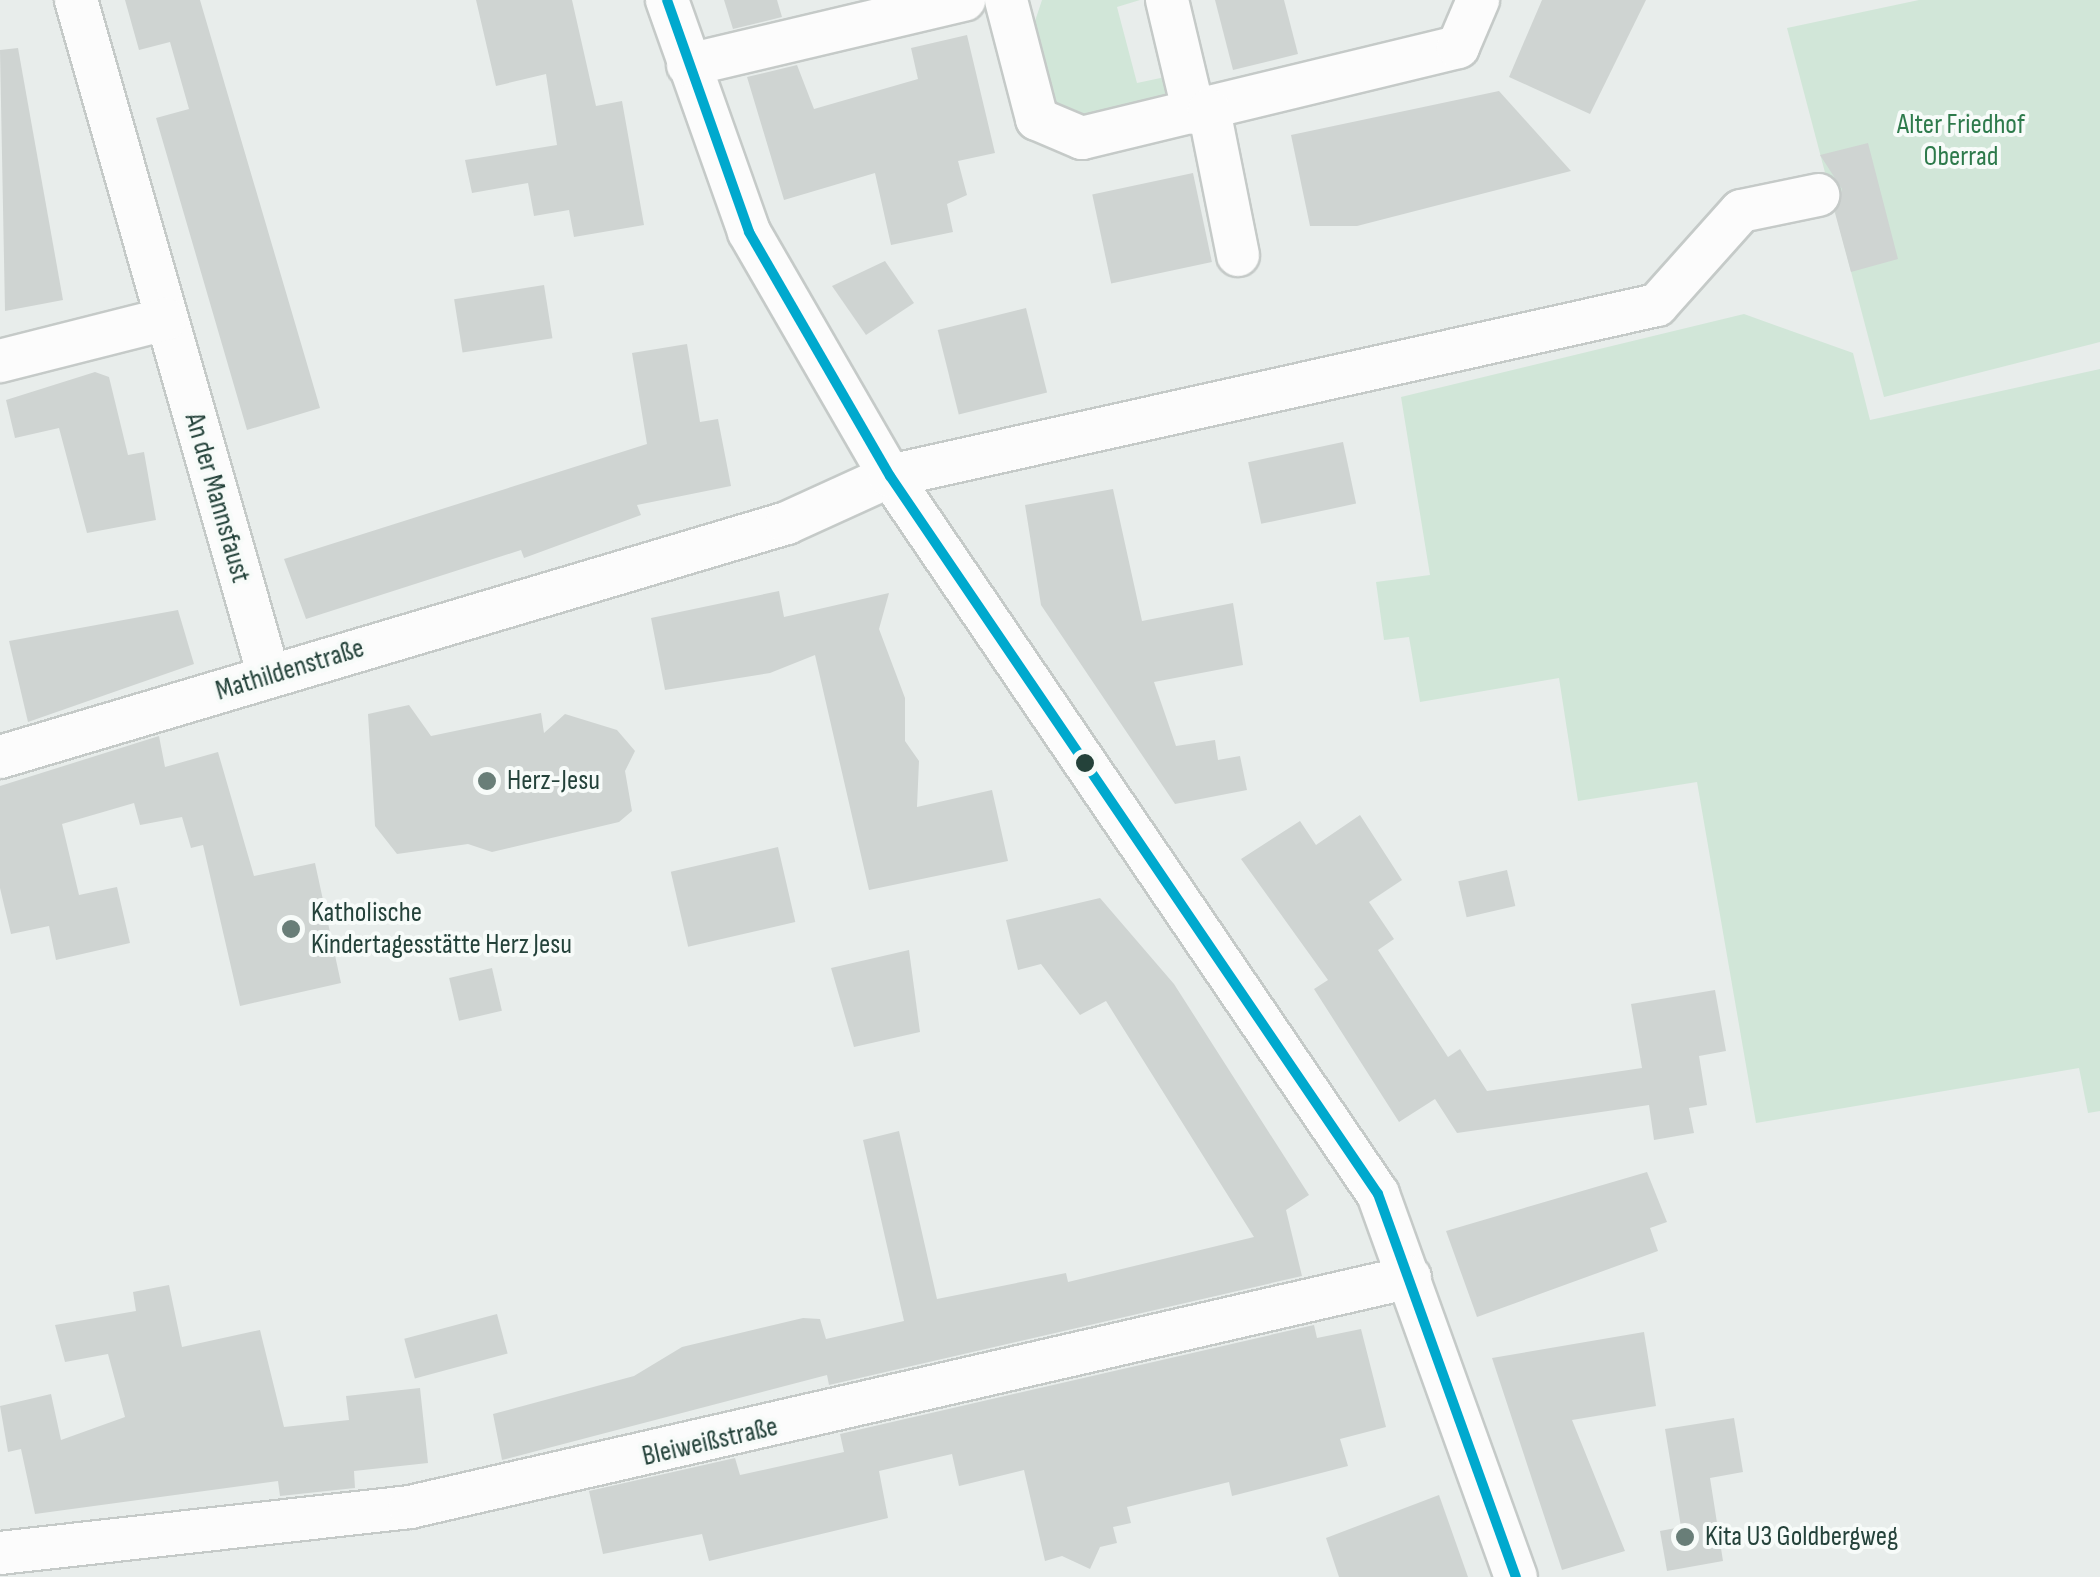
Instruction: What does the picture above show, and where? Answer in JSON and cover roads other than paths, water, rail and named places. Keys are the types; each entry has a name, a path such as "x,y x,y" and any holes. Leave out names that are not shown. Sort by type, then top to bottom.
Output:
{"street":[{"name":"An der Mannsfaust","path":"76,0 269,676"},
{"path":"667,0 748,232 890,476 1378,1194 1516,1577"},
{"path":"688,65 964,0"},
{"path":"1006,0 1038,119 1058,135 1201,112 1458,47 1478,0"},
{"path":"1166,0 1201,112 1238,255"},
{"name":"Mathildenstraße","path":"0,757 787,523 890,476 1657,305 1741,211 1818,195"},
{"path":"0,360 166,319"},
{"name":"Bleiweißstraße","path":"0,1553 410,1507 1410,1277"}],"place":[{"name":"Herz-Jesu","path":"487,781"},
{"name":"Katholische Kindertagesstätte Herz Jesu","path":"291,929"},
{"name":"Kita U3 Goldbergweg","path":"1685,1537"}],"park label":[{"name":"Alter Friedhof Oberrad","path":"1961,141"}]}
